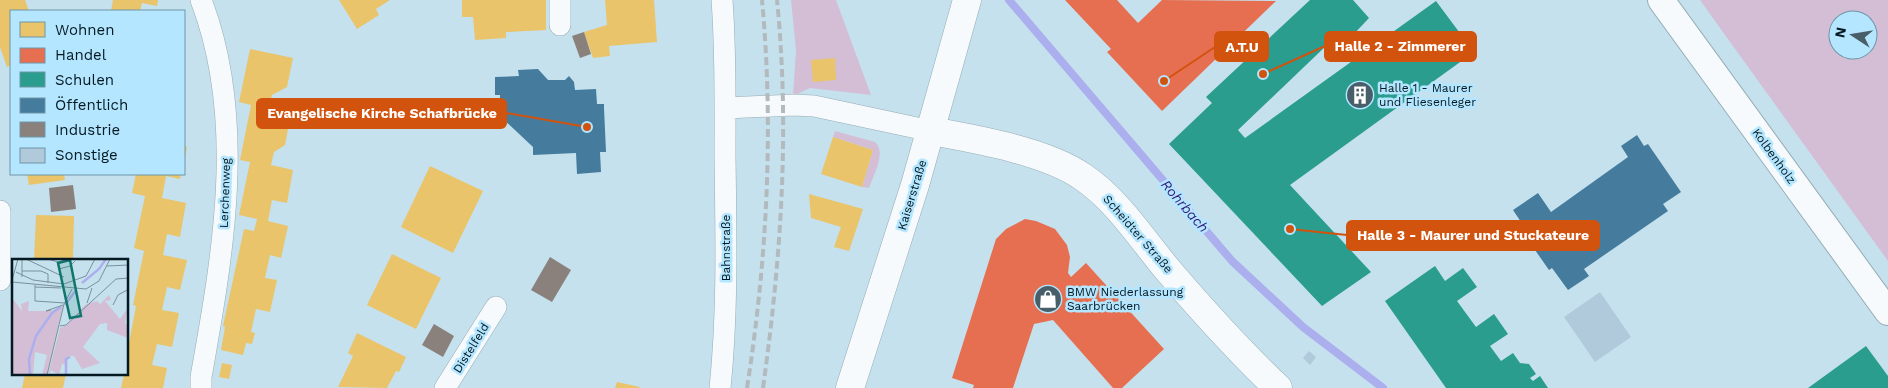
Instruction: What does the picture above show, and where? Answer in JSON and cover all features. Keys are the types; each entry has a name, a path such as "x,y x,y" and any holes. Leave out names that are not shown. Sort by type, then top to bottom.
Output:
{"main road":[{"name":"Kaiserstraße","path":"850,388 931,131 966,0"},
{"name":"Scheidter Straße","path":"931,131 1034,156 1082,176 1121,213 1207,313 1253,364 1278,388"}],"street":[{"name":"Lerchenweg","path":"201,0 218,60 225,116 227,168 221,264 201,377 201,388"},
{"path":"560,0 560,25"},
{"name":"Bahnstraße","path":"720,388 724,345 726,259 725,40 722,0"},
{"name":"Kolbenholz","path":"1661,0 1888,312"},
{"path":"725,108 814,106 931,131"},
{"path":"0,211 0,280"},
{"name":"Distelfeld","path":"445,388 496,307"}],"shaded area":[{"path":"791,0 836,0 871,95 810,88 793,96 796,50"},
{"path":"1700,0 1888,0 1888,261"},
{"path":"835,131 875,142 878,146 880,152 878,164 869,188 862,187 873,150 833,137"}],"building: Wohnen":[{"path":"0,0 25,0 29,10 10,10 10,66 7,67 0,47"},
{"path":"113,0 158,0 157,6 142,3 140,10 111,10"},
{"path":"339,0 390,0 376,9 379,15 357,29"},
{"path":"462,0 546,0 546,30 506,32 506,38 475,40 473,17 462,17"},
{"path":"605,0 654,0 657,42 609,46 610,56 593,58 584,32 607,25"},
{"path":"250,49 293,58 287,87 272,95 269,108 291,113 285,145 274,152 271,165 293,170 287,203 272,200 268,221 288,226 281,258 270,255 265,278 277,280 270,312 256,309 251,332 255,333 252,344 246,343 243,355 221,350 225,327 223,326 244,229 254,231 257,219 239,215 250,162 240,160 251,105 239,102"},
{"path":"835,58 836,80 813,82 811,60"},
{"path":"833,137 873,150 862,187 821,174"},
{"path":"430,166 483,191 453,253 401,227"},
{"path":"27,175 64,175 65,180 29,185"},
{"path":"136,175 181,175 180,179 166,176 162,198 186,203 180,237 167,234 163,255 187,260 180,290 167,287 162,310 179,313 172,347 157,344 152,365 167,368 163,388 121,388 124,376 129,376 129,343 136,306 133,305 144,251 134,248 145,196 132,193"},
{"path":"809,194 863,209 849,251 834,247 841,227 811,218"},
{"path":"36,215 74,216 73,259 34,259"},
{"path":"392,254 441,278 416,329 367,305"},
{"path":"357,333 406,357 399,372 396,371 387,388 338,387 353,356 348,353"},
{"path":"222,363 232,365 229,379 219,377"},
{"path":"25,376 66,376 63,388 22,388"},
{"path":"617,382 640,387 615,388"}],"building: Handel":[{"path":"1065,0 1117,0 1138,23 1162,0 1276,1 1162,111 1107,52 1111,49"},
{"name":"BMW Niederlassung Saarbrücken","path":"1025,219 1036,221 1055,229 1067,245 1070,257 1068,273 1071,277 1086,263 1164,349 1122,388 1113,388 1053,320 1034,324 1013,388 973,388 974,385 952,378 996,239 1006,229"}],"building: Schulen":[{"path":"1310,0 1353,0 1369,18 1337,52 1328,44 1238,130 1245,138 1436,1 1474,52 1290,185 1371,272 1322,306 1169,144 1212,103 1206,97"},
{"path":"1435,266 1445,281 1463,268 1477,287 1457,301 1476,327 1494,314 1508,334 1490,346 1501,361 1513,353 1520,363 1529,364 1536,374 1530,378 1533,381 1540,376 1548,388 1446,388 1385,301"},
{"path":"1866,346 1888,376 1888,388 1808,388"}],"building: Öffentlich":[{"path":"538,69 548,80 565,80 569,76 574,82 575,90 596,89 597,104 604,104 606,152 600,152 601,172 577,174 576,153 533,155 533,147 500,116 500,95 495,95 495,77 519,76 518,70"},
{"path":"1637,135 1644,146 1648,144 1681,192 1663,204 1668,211 1584,269 1589,276 1568,290 1552,268 1549,270 1528,240 1531,237 1513,210 1538,193 1551,212 1628,157 1621,146"}],"building: Industrie":[{"path":"584,32 591,54 580,58 572,36"},
{"path":"73,185 76,209 51,212 49,188"},
{"path":"550,257 571,270 552,302 531,290"},
{"path":"434,324 454,336 443,357 422,345"}],"building: Sonstige":[{"path":"1600,292 1631,337 1595,362 1564,317"},
{"path":"1309,351 1316,357 1310,365 1303,358"}],"waterway":[{"name":"Rohrbach","path":"1009,0 1232,261 1303,327 1383,388"}],"railway":[{"path":"747,388 764,243 768,146 766,48 762,0"},
{"path":"763,388 775,291 782,194 783,97 777,0"}],"place":[{"name":"Halle 2 - Zimmerer","path":"1263,74"},
{"name":"A.T.U","path":"1164,81"},
{"name":"Halle 1 - Maurer und Fliesenleger","path":"1360,95"},
{"name":"Evangelische Kirche Schafbrücke","path":"587,127"},
{"name":"Halle 3 - Maurer und Stuckateure","path":"1290,229"},
{"name":"BMW Niederlassung Saarbrücken","path":"1048,299"}]}
